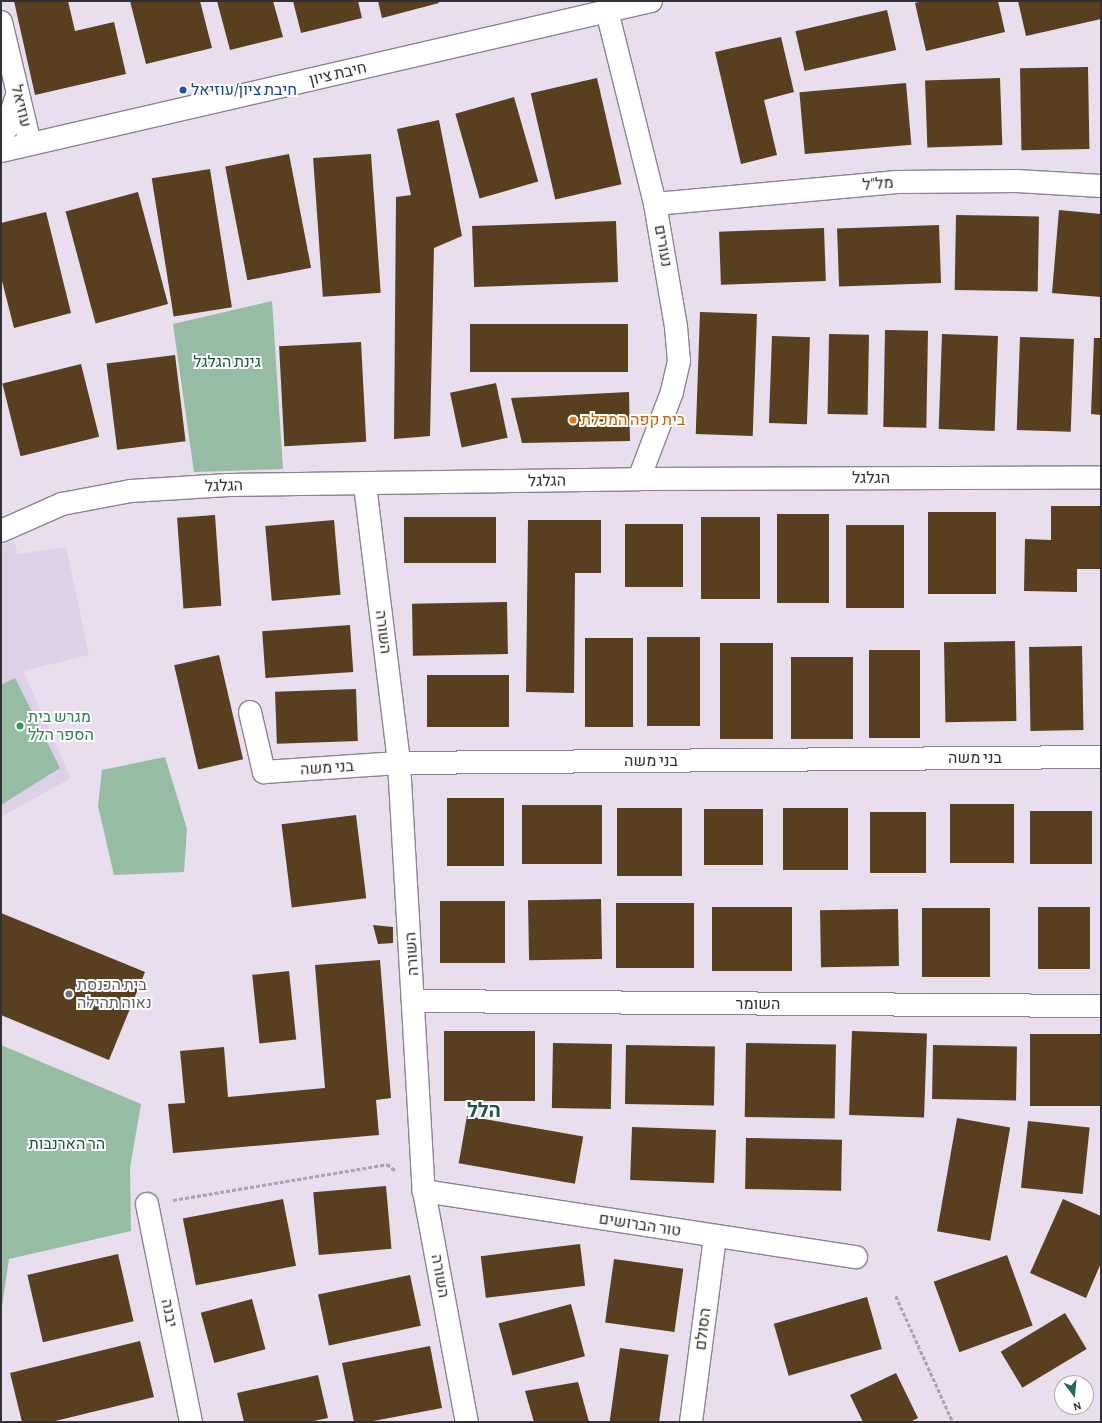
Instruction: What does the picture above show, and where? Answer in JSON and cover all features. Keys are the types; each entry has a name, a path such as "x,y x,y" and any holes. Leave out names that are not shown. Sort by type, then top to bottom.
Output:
{"street":[{"name":"חיבת ציון","path":"1,151 651,1"},
{"name":"נעורים","path":"607,11 655,204 676,327 679,361 672,392 639,479"},
{"name":"עוזיאל","path":"1,22 30,144"},
{"path":"1,134 6,128 18,93"},
{"name":"מל\"ל","path":"655,204 897,182 1017,181 1101,186"},
{"name":"הגלגל","path":"1,531 62,504 132,491 228,485 365,485 639,479 1101,477"},
{"name":"השורה","path":"365,485 399,763 415,1001 424,1191 467,1422"},
{"name":"בני משה","path":"250,712 264,772 399,763 1101,757"},
{"name":"השומר","path":"415,1001 1101,1006"},
{"name":"טור הברושים","path":"424,1191 715,1237 856,1257"},
{"name":"יבנה","path":"147,1204 191,1422"},
{"name":"הסולם","path":"691,1422 715,1237"}],"path":[{"path":"147,1204 387,1164 424,1191"},
{"path":"896,1296 953,1422"}],"shaded area":[{"path":"14,542 18,554 66,547 89,655 23,671 71,778 1,817 1,545"}],"green space":[{"name":"גינת הגלגל","path":"272,301 283,469 194,472 173,324"},
{"name":"מגרש בית הספר הלל","path":"15,678 60,768 1,805 1,685"},
{"path":"165,757 187,829 184,872 114,875 98,806 102,770"},
{"name":"הר הארנבות","path":"1,1045 141,1104 130,1168 131,1231 9,1259 1,1314"}],"building":[{"path":"14,1 68,1 75,31 114,22 126,74 35,95"},
{"path":"130,1 200,1 212,48 146,64"},
{"path":"217,1 273,1 283,37 230,50"},
{"path":"293,1 358,1 362,18 301,33"},
{"path":"378,1 438,1 439,3 382,18"},
{"path":"922,1 998,1 1005,32 926,51 915,3"},
{"path":"1018,1 1101,1 1101,19 1026,36"},
{"path":"887,10 896,50 805,71 795,31"},
{"path":"781,37 794,92 764,100 777,155 741,164 715,52"},
{"path":"1088,67 1089,149 1021,150 1020,68"},
{"path":"597,78 622,184 555,200 531,93"},
{"path":"1000,78 1002,145 927,148 925,81"},
{"path":"906,83 911,145 805,154 799,92"},
{"path":"514,97 538,182 480,198 455,114"},
{"path":"439,120 462,236 434,248 430,436 394,439 396,197 411,195 397,129"},
{"path":"289,154 311,268 247,280 225,166"},
{"path":"371,154 381,293 323,297 313,158"},
{"path":"210,169 232,307 174,317 152,178"},
{"path":"138,192 168,304 96,323 66,211"},
{"path":"1059,210 1101,214 1101,297 1052,293"},
{"path":"46,212 71,313 14,328 1,277 1,223"},
{"path":"956,215 1039,216 1038,291 955,290"},
{"path":"616,221 618,282 474,287 472,226"},
{"path":"939,225 941,283 839,287 837,229"},
{"path":"824,228 826,281 721,285 719,232"},
{"path":"700,312 757,314 753,436 696,434"},
{"path":"470,324 628,324 628,372 470,372"},
{"path":"885,330 928,331 926,428 883,427"},
{"path":"829,334 869,335 868,415 828,414"},
{"path":"942,334 998,336 995,431 939,429"},
{"path":"772,336 810,337 807,424 769,423"},
{"path":"1020,337 1074,339 1071,432 1017,430"},
{"path":"1094,338 1101,338 1101,415 1091,414"},
{"path":"361,342 366,442 284,446 279,346"},
{"path":"175,355 186,441 117,450 107,363"},
{"path":"81,364 99,437 21,456 2,384"},
{"path":"496,383 508,438 462,448 450,393"},
{"name":"בית קפה המכלת","path":"629,392 630,441 522,443 511,398"},
{"path":"1051,506 1101,506 1101,569 1077,569 1077,592 1024,591 1025,539 1051,540"},
{"path":"928,512 996,512 996,594 928,594"},
{"path":"777,514 829,514 829,603 777,603"},
{"path":"215,515 221,606 183,608 177,518"},
{"path":"404,517 496,517 496,563 404,563"},
{"path":"701,517 760,517 760,599 701,599"},
{"path":"334,520 341,595 272,601 265,526"},
{"path":"528,520 601,520 601,573 575,573 574,693 526,692"},
{"path":"625,524 683,524 683,587 625,587"},
{"path":"846,525 904,525 904,608 846,608"},
{"path":"507,602 508,654 413,656 412,604"},
{"path":"350,625 353,672 265,678 262,631"},
{"path":"647,637 700,637 700,726 647,726"},
{"path":"585,638 633,638 633,727 585,727"},
{"path":"1015,641 1016,721 945,722 944,642"},
{"path":"720,643 773,643 773,739 720,739"},
{"path":"1082,646 1083,730 1030,731 1029,647"},
{"path":"869,650 920,650 920,738 869,738"},
{"path":"219,655 243,759 198,770 174,665"},
{"path":"791,657 853,657 853,739 791,739"},
{"path":"427,675 509,675 509,727 427,727"},
{"path":"356,689 358,741 277,744 275,692"},
{"path":"447,798 504,798 504,866 447,866"},
{"path":"950,804 1014,804 1014,863 950,863"},
{"path":"522,805 602,805 602,864 522,864"},
{"path":"617,808 682,808 682,876 617,876"},
{"path":"783,808 848,808 848,870 783,870"},
{"path":"704,809 763,809 763,865 704,865"},
{"path":"1030,811 1092,811 1092,864 1030,864"},
{"path":"870,812 926,812 926,873 870,873"},
{"path":"356,815 366,898 292,908 282,824"},
{"path":"601,899 602,959 529,960 528,900"},
{"path":"440,901 505,901 505,963 440,963"},
{"path":"616,903 694,903 694,968 616,968"},
{"path":"712,907 792,907 792,971 712,971"},
{"path":"1038,907 1090,907 1090,969 1038,969"},
{"path":"922,908 990,908 990,977 922,977"},
{"path":"898,909 899,966 821,967 820,910"},
{"name":"בית הכנסת נאוה תהילה","path":"1,913 145,972 109,1060 1,1015"},
{"path":"373,925 393,927 393,943 378,944"},
{"path":"380,960 391,1098 376,1100 379,1135 173,1153 168,1104 185,1103 180,1051 224,1047 228,1097 325,1088 315,965"},
{"path":"289,971 296,1040 259,1043 252,975"},
{"path":"444,1031 535,1031 535,1101 444,1101"},
{"path":"852,1031 927,1034 924,1118 849,1115"},
{"path":"1030,1034 1101,1034 1101,1106 1030,1106"},
{"path":"553,1043 612,1044 611,1109 552,1108"},
{"path":"746,1043 836,1045 835,1119 745,1117"},
{"path":"626,1045 715,1047 714,1106 625,1104"},
{"path":"933,1045 1017,1046 1016,1100 932,1099"},
{"path":"467,1116 583,1136 575,1184 459,1163"},
{"path":"957,1118 1010,1127 990,1241 937,1231"},
{"path":"1028,1121 1090,1127 1083,1194 1021,1188"},
{"path":"632,1127 716,1130 714,1183 630,1180"},
{"path":"746,1138 842,1140 841,1191 745,1189"},
{"path":"386,1186 391,1249 319,1255 313,1192"},
{"path":"283,1199 296,1266 196,1285 183,1218"},
{"path":"1063,1199 1101,1216 1101,1263 1086,1298 1030,1273"},
{"path":"580,1244 585,1286 486,1298 481,1256"},
{"path":"118,1254 134,1321 43,1342 27,1275"},
{"path":"1007,1255 1033,1325 959,1352 934,1282"},
{"path":"614,1259 683,1269 674,1332 605,1322"},
{"path":"410,1275 421,1326 329,1345 318,1295"},
{"path":"867,1297 882,1349 789,1376 774,1324"},
{"path":"252,1299 265,1349 214,1363 201,1313"},
{"path":"571,1304 585,1356 513,1376 499,1323"},
{"path":"1065,1313 1087,1349 1022,1388 1001,1352"},
{"path":"140,1341 154,1397 51,1422 22,1422 10,1373"},
{"path":"430,1346 442,1408 368,1422 354,1422 342,1363"},
{"path":"620,1348 669,1355 659,1422 610,1422"},
{"path":"896,1373 918,1418 910,1422 863,1422 850,1395"},
{"path":"318,1375 328,1418 309,1422 244,1422 237,1393"},
{"path":"578,1382 589,1422 534,1422 525,1391"}],"place":[{"name":"חיבת ציון/עוזיאל","path":"183,90"},
{"name":"בית קפה המכלת","path":"573,420"},
{"name":"מגרש בית הספר הלל","path":"20,726"},
{"name":"בית הכנסת נאוה תהילה","path":"69,994"}],"district":[{"name":"הלל","path":"484,1111"}]}
